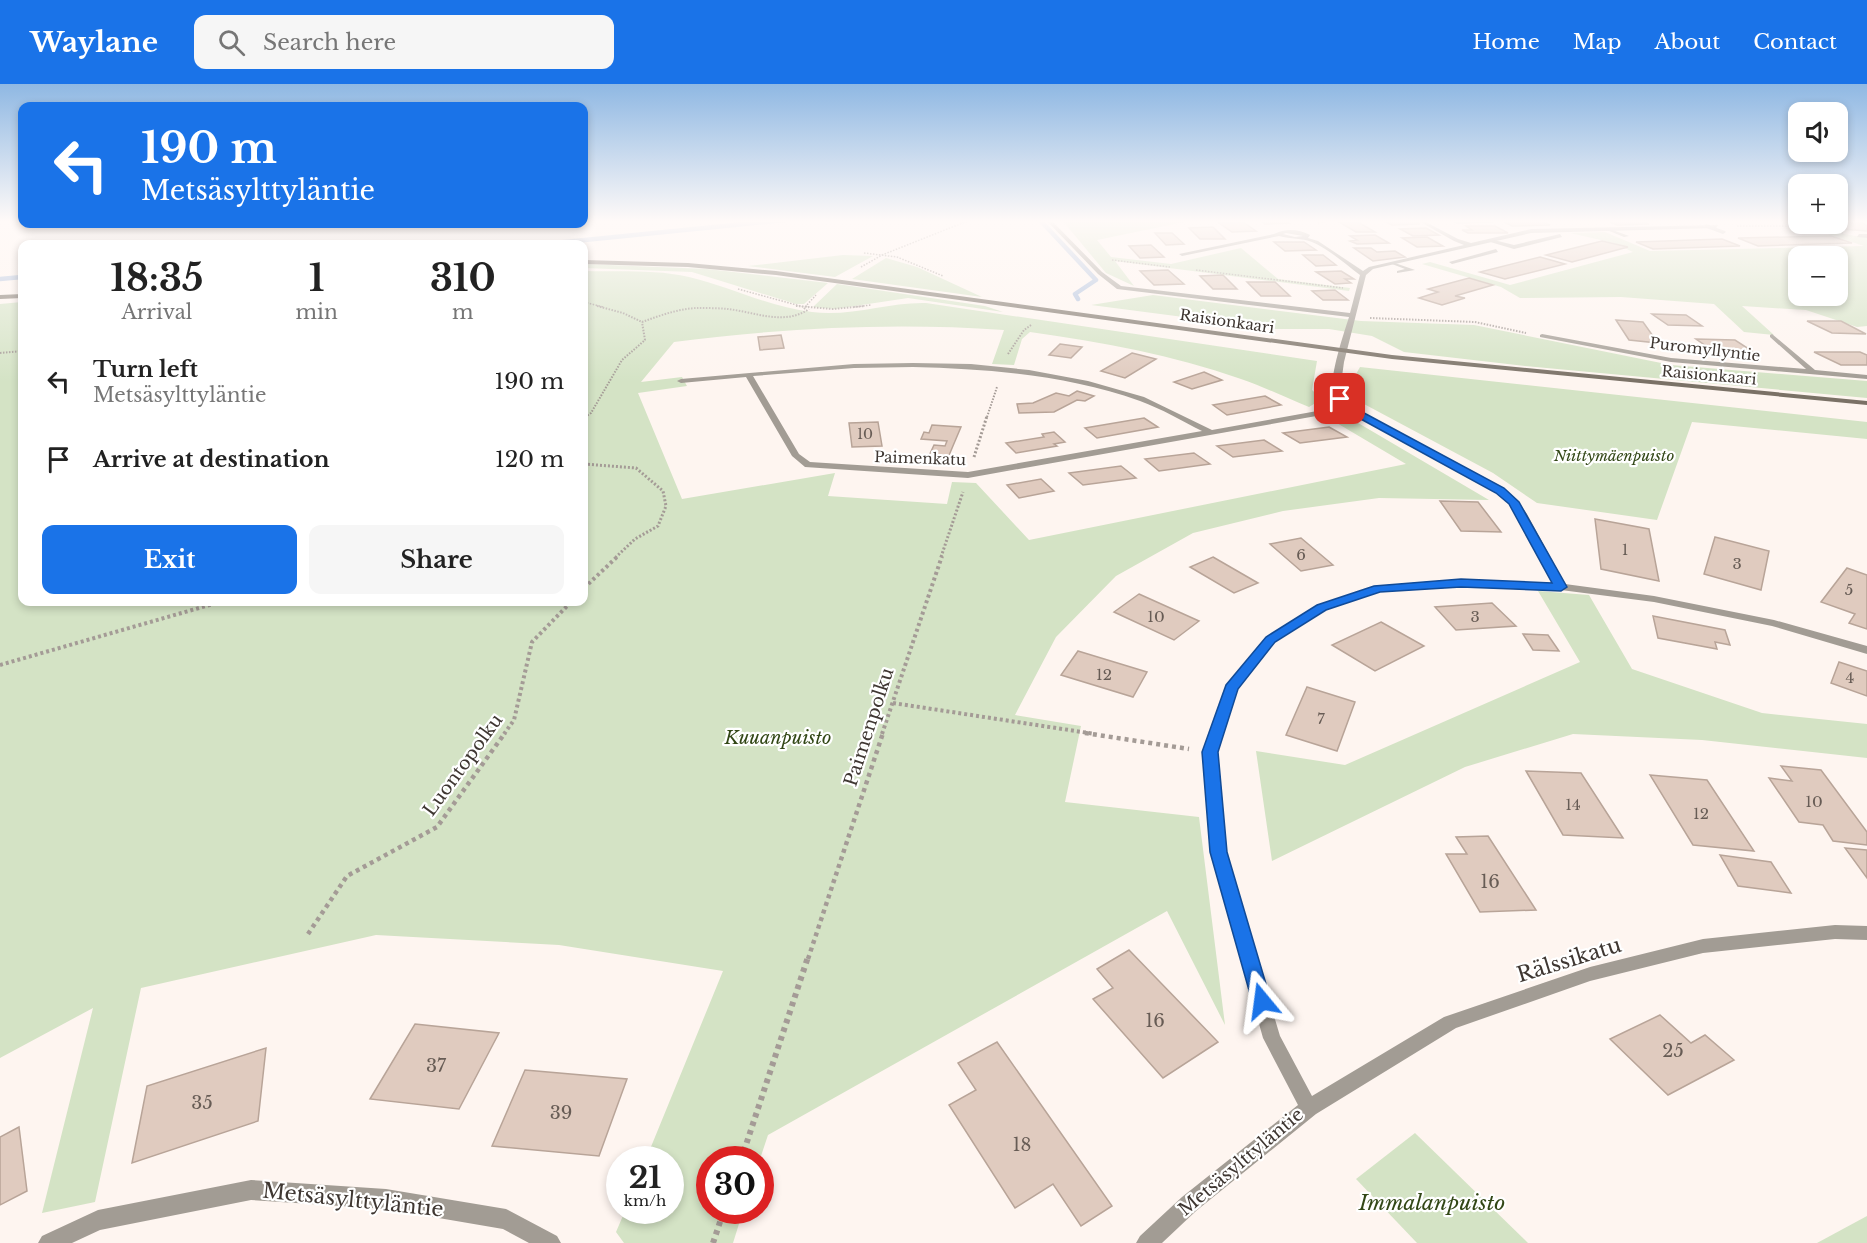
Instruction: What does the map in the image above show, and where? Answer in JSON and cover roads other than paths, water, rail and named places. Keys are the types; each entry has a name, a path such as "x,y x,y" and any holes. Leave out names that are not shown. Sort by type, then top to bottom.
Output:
{"main road":[{"name":"Raisionkaari","path":"784,274 1343,350 1496,368 1867,403"},
{"path":"0,297 18,296"}],"street":[{"path":"1101,274 1119,288 1134,291 1351,315"},
{"path":"1364,274 1343,350 1336,391 1340,399 1350,408 1500,490 1514,502 1561,587 1654,599 1774,623 1867,650"},
{"name":"Puromyllyntie","path":"1542,336 1671,360 1867,377"},
{"path":"1772,336 1814,373"},
{"path":"681,381 813,368 938,366 1002,370 1040,375 1120,392 1168,410 1210,432"},
{"name":"Paimenkatu","path":"748,374 796,456 808,465 968,475 1350,408"},
{"name":"Metsäsylttyläntie","path":"1146,1243 1189,1204 1308,1108 1272,1038 1218,852 1210,752 1231,688 1270,640 1322,607 1378,589 1461,583 1561,587"},
{"name":"Rälssikatu","path":"1308,1108 1450,1022 1590,974 1703,946 1835,932 1867,933"},
{"name":"Metsäsylttyläntie","path":"49,1243 98,1220 251,1190 386,1199 506,1219 550,1243"}],"waterway":[{"path":"1078,299 1075,294 1096,280 1090,274"},
{"path":"0,279 18,277"}],"park label":[{"name":"Niittymäenpuisto","path":"1614,455"},
{"name":"Kuuanpuisto","path":"778,738"},
{"name":"Immalanpuisto","path":"1432,1203"}]}
